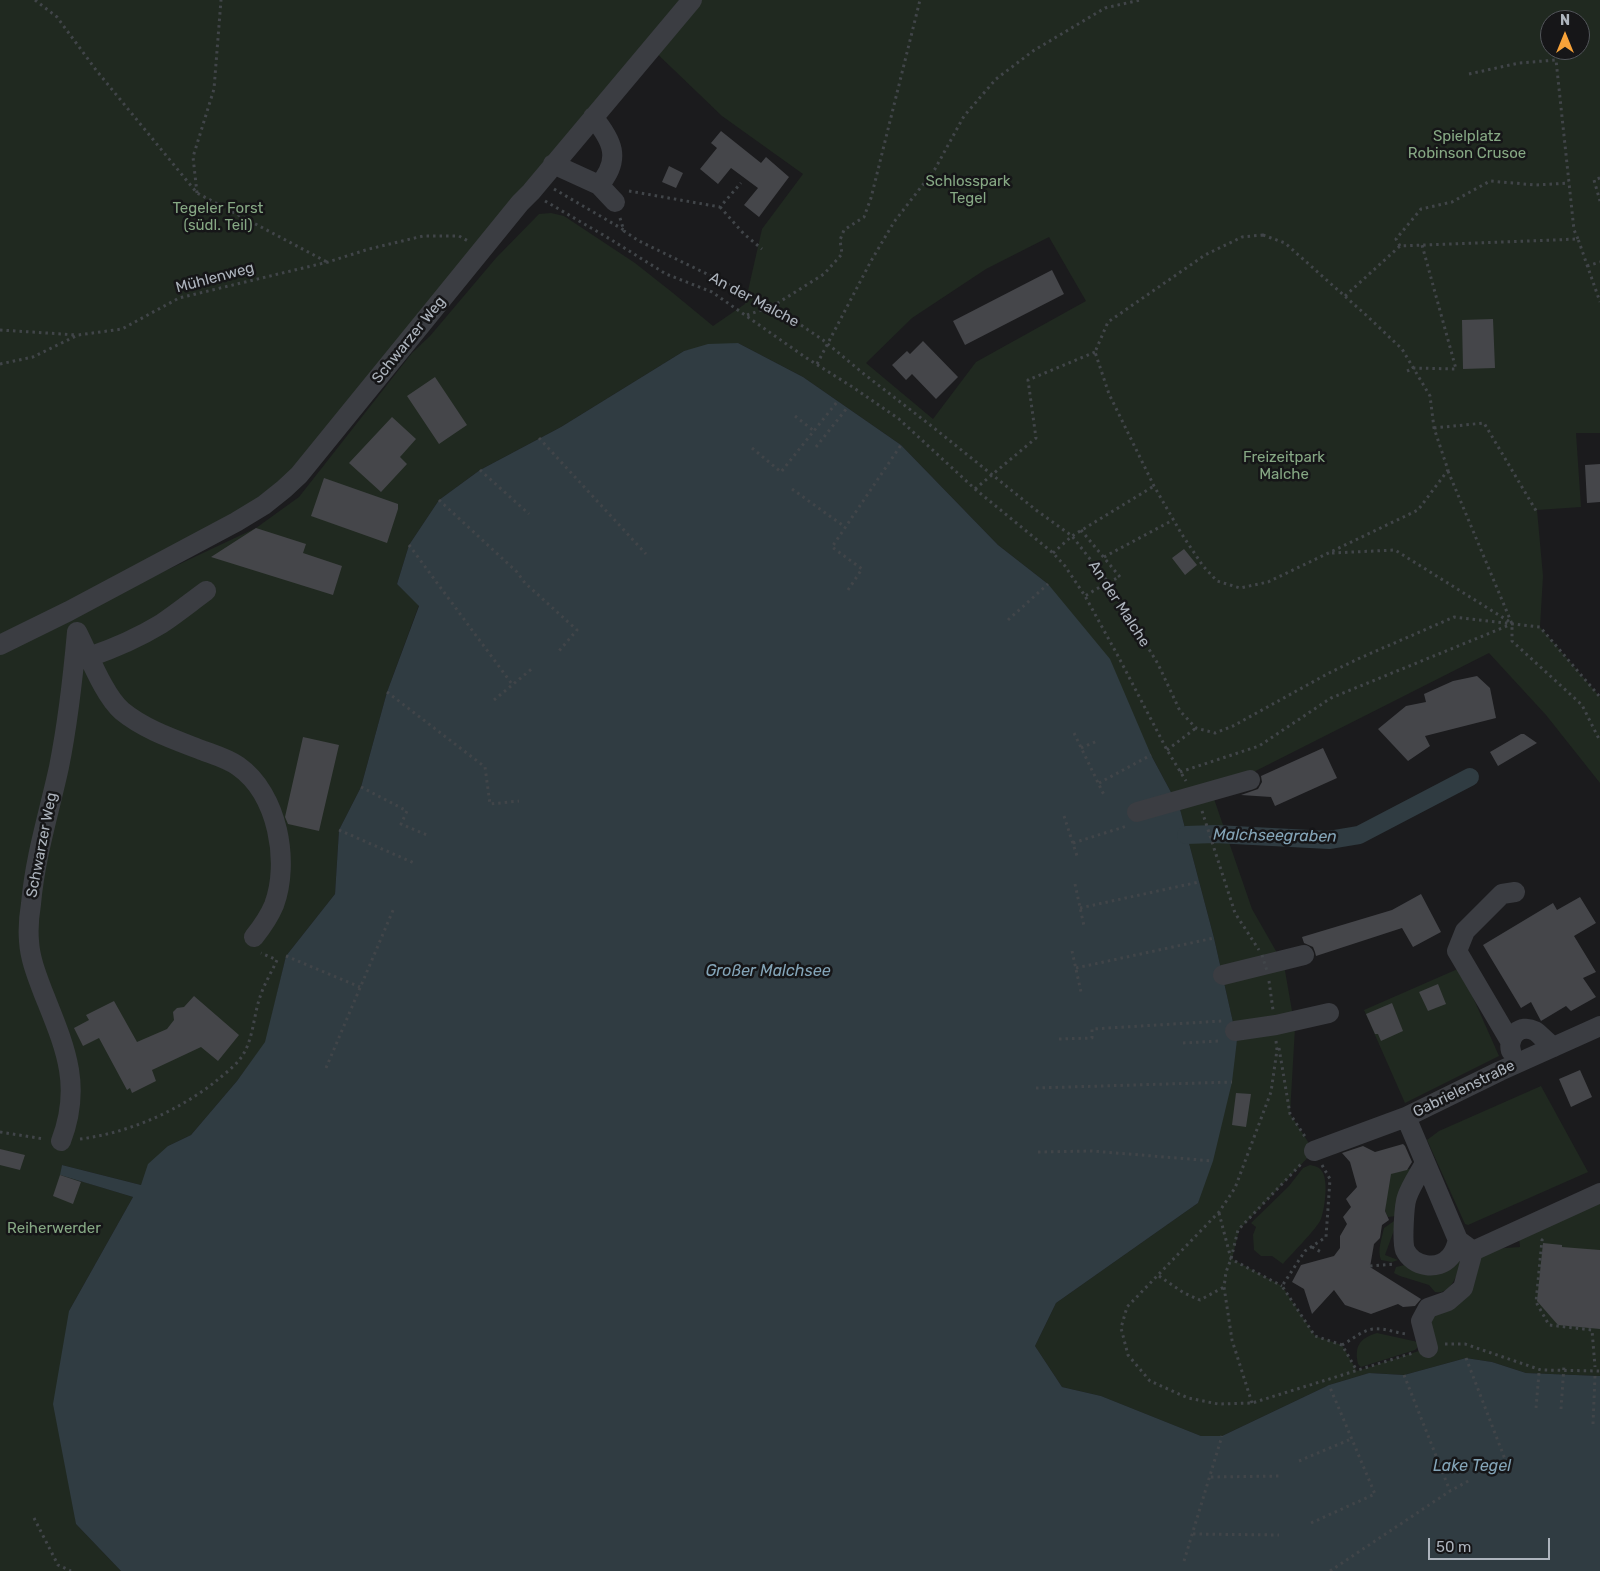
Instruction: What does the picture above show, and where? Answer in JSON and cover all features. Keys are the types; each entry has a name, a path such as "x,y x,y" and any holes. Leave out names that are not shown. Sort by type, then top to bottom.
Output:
{"street":[{"name":"Schwarzer Weg","path":"0,645 69,611 89,595 243,518 264,505 284,489 305,468 520,203 540,189 553,164 692,0"},
{"path":"593,117 606,132 612,145 612,163 605,179 599,185"},
{"path":"553,164 622,196"},
{"path":"90,657 119,646 162,623 206,591"},
{"name":"Schwarzer Weg","path":"69,611 77,632 107,692 120,709 154,730 226,759 256,783 264,797 275,823 279,840 281,872 270,915 254,938"},
{"name":"Schwarzer Weg","path":"61,1141 68,1119 71,1094 70,1073 66,1050 33,964 29,942 29,925 35,868 59,767 69,711 77,632"},
{"path":"1137,812 1250,780"},
{"path":"1510,1040 1457,951 1465,931 1502,894 1515,892"},
{"path":"1223,975 1304,955"},
{"path":"1229,1031 1276,1025 1329,1013"},
{"name":"Gabrielenstraße","path":"1314,1151 1406,1117 1600,1026"},
{"name":"Gabrielenstraße","path":"1522,1061 1513,1056 1510,1048 1510,1040 1516,1032 1526,1029 1535,1032 1554,1047"},
{"name":"Gabrielenstraße","path":"1406,1117 1425,1163 1465,1246"},
{"path":"1425,1163 1406,1198 1403,1241 1411,1259 1417,1263 1432,1266 1438,1265 1450,1258 1456,1250 1465,1246 1600,1193"},
{"path":"1426,1340 1421,1320 1428,1308 1448,1301 1463,1288 1465,1246"}],"path":[{"path":"35,0 57,17 96,70 197,193 328,262"},
{"path":"197,193 193,157 214,89 221,0"},
{"path":"747,315 773,306 824,274 842,254 840,240 844,230 864,217 871,198 920,0"},
{"path":"816,364 894,222 935,169 964,116 996,78 1033,51 1105,8 1140,0"},
{"path":"1469,74 1519,63 1556,60 1574,230 1600,302"},
{"path":"1600,178 1594,180 1600,201"},
{"path":"1400,246 1396,239 1421,210 1452,202 1490,181 1536,185 1569,183"},
{"path":"720,207 741,183"},
{"path":"540,189 610,239 666,274 712,292 816,364 899,418 975,489 1053,553 1065,566 1086,596 1180,772 1259,746 1331,698 1512,624"},
{"name":"An der Malche","path":"540,189 572,201 639,241 773,306 828,343 864,374 1036,510 1072,536 1108,582 1158,664 1180,711 1196,728"},
{"path":"624,231 622,196 720,207 744,234 762,249"},
{"path":"1448,470 1418,510 1329,553 1268,582 1240,588 1217,581 1203,566 1173,520 1154,486 1109,394 1095,352 1108,322 1205,255 1242,237 1263,235 1284,243 1402,349 1430,396 1434,428 1448,470 1512,624 1512,641 1582,705 1600,740"},
{"name":"Mühlenweg","path":"0,364 33,357 78,335 122,330 179,298 328,262 369,249 423,236 459,236 471,243"},
{"path":"1345,296 1400,246 1578,238"},
{"path":"1407,371 1414,368 1456,369 1422,245"},
{"path":"1587,266 1600,262"},
{"path":"0,330 78,335"},
{"path":"975,489 1036,438 1028,380 1095,352"},
{"path":"752,448 781,472 837,402"},
{"path":"816,447 847,408"},
{"path":"795,416 814,431"},
{"path":"1434,428 1484,424 1538,514"},
{"path":"539,438 646,554"},
{"path":"848,590 862,569 832,547 901,445"},
{"path":"480,470 529,514"},
{"path":"1053,553 1081,530 1154,486"},
{"path":"792,489 845,527"},
{"path":"438,500 577,630 558,651"},
{"path":"1104,557 1173,520"},
{"path":"1081,530 1120,577 1086,596"},
{"path":"408,545 512,684"},
{"path":"1329,553 1395,550 1512,624"},
{"path":"1008,620 1048,584"},
{"path":"1167,750 1196,728 1215,733 1233,726 1345,665 1454,618 1540,627 1600,697"},
{"path":"494,700 534,666"},
{"path":"387,692 485,767 490,804 519,801"},
{"path":"1074,732 1104,795"},
{"path":"1082,748 1097,741"},
{"path":"1099,783 1150,755"},
{"path":"362,786 407,811 401,824 427,835"},
{"path":"1064,816 1078,859"},
{"path":"1207,825 1236,913 1262,955 1267,972 1281,1068 1290,1114 1330,1179 1326,1237 1305,1252 1282,1286"},
{"path":"339,830 414,863"},
{"path":"1080,908 1199,882"},
{"path":"1076,884 1084,926"},
{"path":"326,1068 394,908"},
{"path":"1076,968 1214,938"},
{"path":"1072,951 1081,992"},
{"path":"286,956 360,987"},
{"path":"0,1132 61,1141 92,1138 154,1119 195,1097 224,1075 240,1059 250,1040 261,993 277,960"},
{"path":"1276,1025 1277,1050 1271,1092 1235,1188 1219,1212 1127,1307 1121,1328 1128,1355 1150,1381 1188,1398 1218,1404 1252,1403 1357,1372 1426,1340"},
{"path":"1059,1039 1092,1038 1092,1029 1229,1031"},
{"path":"1183,1043 1229,1031"},
{"path":"1036,1088 1232,1082"},
{"path":"1038,1152 1092,1151 1213,1161"},
{"path":"1252,1403 1232,1340 1224,1286 1226,1272 1232,1259 1238,1230 1314,1151"},
{"path":"1219,1212 1232,1259 1282,1286 1315,1336 1342,1345 1357,1372"},
{"path":"1548,1236 1542,1240 1536,1302 1549,1326 1592,1330 1595,1367"},
{"path":"1312,1246 1323,1253"},
{"path":"1370,1266 1394,1265 1398,1263"},
{"path":"1159,1276 1184,1293 1200,1300 1224,1286"},
{"path":"1342,1345 1364,1331 1374,1328 1426,1340 1465,1344 1541,1370 1564,1368 1600,1371"},
{"path":"1466,1358 1508,1467"},
{"path":"1561,1409 1564,1368"},
{"path":"1536,1408 1539,1373 1541,1370"},
{"path":"1404,1375 1450,1491"},
{"path":"1593,1424 1595,1376"},
{"path":"1311,1523 1375,1494 1329,1385"},
{"path":"1184,1561 1222,1436"},
{"path":"1299,1461 1352,1439"},
{"path":"1211,1477 1282,1476"},
{"path":"1330,1571 1450,1491 1470,1480"},
{"path":"34,1518 58,1565 71,1571"},
{"path":"1193,1534 1279,1535"}],"green space":[{"path":"0,0 1600,0 1600,433 1576,433 1581,507 1537,510 1543,576 1540,627 1600,697 1600,783 1546,715 1489,653 1212,793 1252,909 1284,965 1295,1028 1290,1114 1314,1151 1239,1230 1232,1259 1282,1286 1315,1336 1342,1345 1357,1371 1428,1348 1421,1321 1448,1301 1476,1250 1520,1247 1519,1237 1600,1201 1600,1376 1526,1373 1492,1362 1466,1358 1404,1375 1369,1373 1329,1385 1222,1436 1201,1436 1101,1396 1062,1387 1035,1346 1056,1303 1198,1203 1237,1040 1214,938 1180,809 1151,755 1048,584 998,545 901,445 803,377 738,343 684,351 561,427 480,470 439,500 409,545 397,584 419,605 387,692 361,787 339,830 335,894 286,956 266,1042 237,1081 191,1135 168,1146 141,1185 62,1165 61,1175 133,1197 69,1311 76,1524 121,1571 0,1571","holes":["647,44 722,116 803,174 762,229 745,304 713,326 635,263 564,216 551,213 539,214 496,258 430,336 412,353 299,497 256,528 99,602 262,499 295,469","1049,237 1086,301 976,362 933,419 866,363 912,318 986,269"]},
{"path":"1460,968 1499,1056 1405,1103 1364,1010"},
{"path":"1541,1086 1588,1172 1468,1225 1465,1224 1427,1140 1439,1131"},
{"path":"1310,1165 1320,1169 1325,1179 1325,1201 1321,1219 1283,1264 1272,1256 1261,1256 1254,1250 1253,1235 1256,1227 1251,1223 1289,1186 1303,1168"},
{"path":"1413,1168 1396,1216 1388,1217 1385,1211 1387,1174"},
{"path":"1394,1221 1397,1222 1385,1255 1398,1260 1392,1262 1381,1260 1380,1248 1384,1228"},
{"path":"1466,1251 1452,1284 1442,1292 1435,1292 1429,1285 1394,1273 1396,1267"},
{"path":"1377,1333 1418,1342 1419,1346 1415,1350 1361,1367 1358,1364 1357,1358 1358,1348 1362,1340"}],"water":[{"name":"Großer Malchsee","path":"738,343 803,377 901,445 998,545 1048,584 1110,659 1151,755 1180,809 1214,938 1237,1040 1232,1082 1213,1161 1198,1203 1056,1303 1035,1346 1062,1387 1101,1396 1201,1436 1222,1436 1329,1385 1369,1373 1404,1375 1466,1358 1492,1362 1526,1373 1600,1376 1600,1571 121,1571 76,1524 53,1404 69,1311 133,1197 60,1175 62,1165 141,1185 148,1164 168,1146 191,1135 237,1081 265,1042 286,956 335,894 339,830 361,787 387,692 419,606 397,584 409,545 439,500 480,470 561,427 684,351 708,344"}],"building":[{"path":"721,131 761,163 766,157 789,177 759,217 744,205 758,188 731,168 718,184 700,169 717,148 711,143"},
{"path":"669,166 683,173 676,188 662,182"},
{"path":"1052,270 1064,294 965,345 953,321"},
{"path":"1493,319 1495,368 1463,369 1462,320"},
{"path":"923,341 958,377 936,399 912,374 906,380 892,365 907,351 910,354"},
{"path":"435,377 467,425 439,444 407,396"},
{"path":"392,417 416,439 400,457 407,464 381,492 349,463"},
{"path":"1600,464 1600,502 1587,503 1585,465"},
{"path":"324,478 398,504 387,543 311,516"},
{"path":"256,528 306,544 303,553 342,566 333,595 211,557"},
{"path":"1184,549 1197,565 1185,575 1172,558"},
{"path":"1477,676 1490,688 1496,718 1425,736 1430,746 1408,761 1378,729 1406,706 1426,702 1424,694 1453,681"},
{"path":"1521,734 1537,743 1498,766 1490,752"},
{"path":"303,737 339,745 319,831 288,824 285,817"},
{"path":"1323,748 1337,778 1275,806 1271,797 1241,795 1258,789 1262,782 1261,776"},
{"path":"1421,894 1441,932 1413,947 1402,928 1316,956 1313,947 1304,943 1302,937 1392,910"},
{"path":"1580,897 1596,923 1574,936 1596,972 1583,978 1596,997 1571,1011 1566,1006 1541,1021 1531,1002 1521,1008 1483,945 1553,903 1557,910"},
{"path":"1438,984 1446,1004 1428,1011 1419,992"},
{"path":"194,996 239,1035 218,1061 201,1047 152,1070 156,1081 132,1093 130,1088 127,1090 99,1038 83,1046 74,1028 89,1020 86,1015 114,1001 137,1042 167,1029 174,1020 173,1012 177,1008 184,1007"},
{"path":"1392,1003 1403,1031 1381,1041 1378,1034 1375,1034 1366,1014"},
{"path":"1580,1070 1592,1097 1571,1107 1559,1079"},
{"path":"1236,1093 1251,1094 1246,1127 1232,1125"},
{"path":"1403,1144 1412,1162 1407,1170 1391,1174 1385,1211 1389,1220 1382,1225 1380,1238 1374,1244 1370,1267 1421,1299 1415,1306 1403,1307 1398,1304 1371,1314 1345,1305 1334,1290 1312,1314 1304,1289 1292,1282 1301,1265 1334,1256 1340,1248 1340,1236 1347,1224 1343,1217 1351,1207 1346,1199 1357,1187 1350,1162 1342,1153 1363,1146 1375,1152"},
{"path":"0,1149 25,1155 20,1170 0,1165"},
{"path":"60,1175 81,1182 73,1204 53,1196"},
{"path":"1543,1243 1562,1245 1562,1247 1600,1250 1600,1329 1558,1325 1537,1301"}],"waterway":[{"name":"Malchseegraben","path":"1186,835 1215,834 1329,840 1359,835 1470,777"}],"park label":[{"name":"Spielplatz Robinson Crusoe","path":"1467,146"},
{"name":"Schlosspark Tegel","path":"968,190"},
{"name":"Tegeler Forst (südl. Teil)","path":"218,218"},
{"name":"Freizeitpark Malche","path":"1284,466"},
{"name":"Reiherwerder","path":"54,1229"}],"water label":[{"name":"Lake Tegel","path":"1472,1466"}]}
